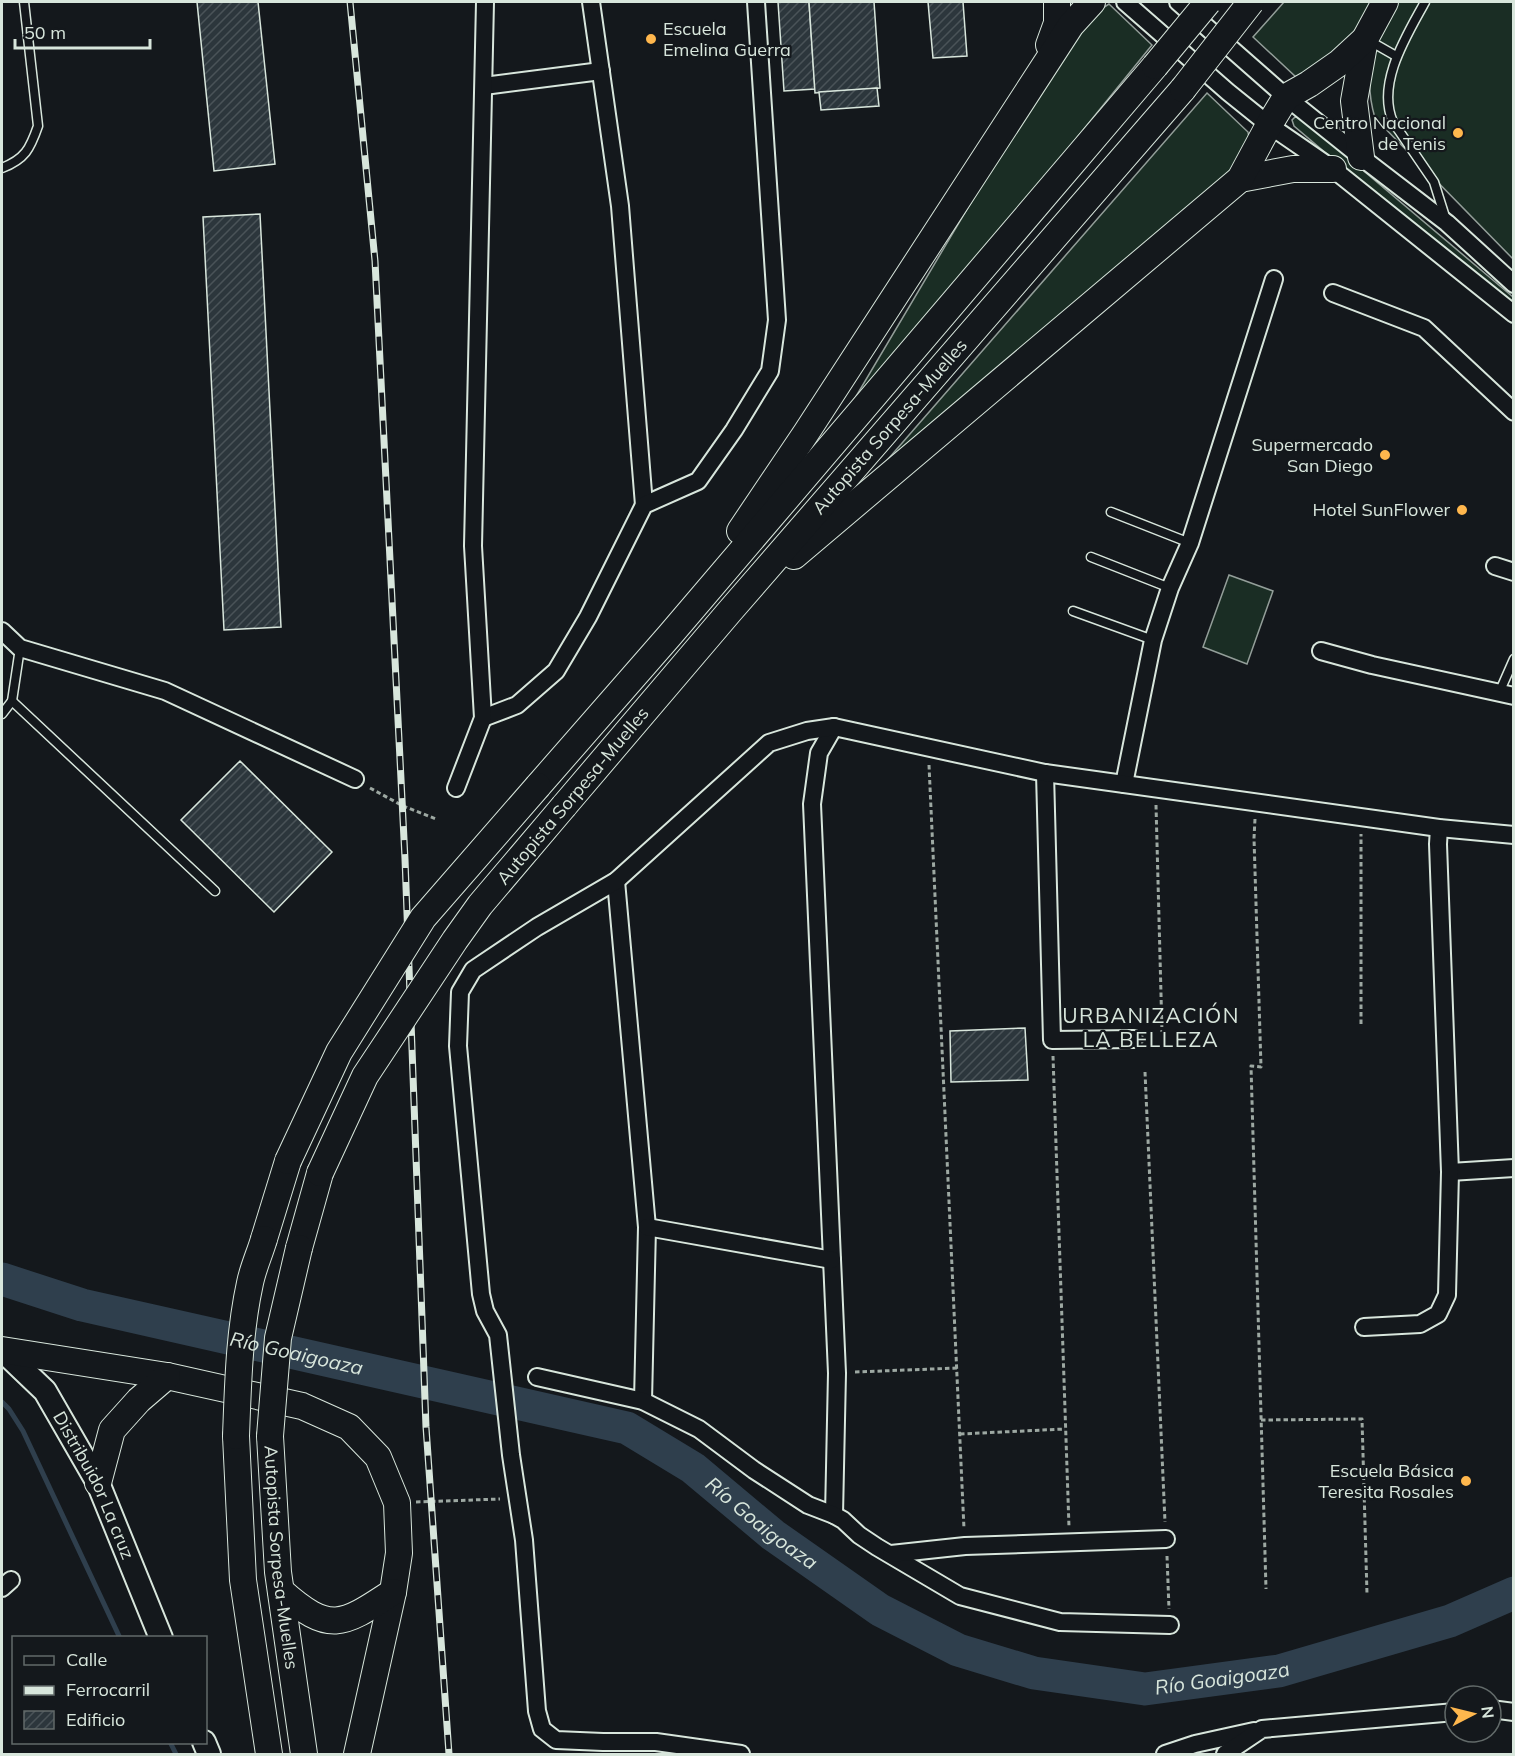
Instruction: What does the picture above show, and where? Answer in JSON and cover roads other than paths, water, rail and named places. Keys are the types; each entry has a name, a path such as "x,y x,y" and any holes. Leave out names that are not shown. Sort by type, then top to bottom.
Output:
{"main road":[{"path":"1036,79 1057,23 1057,2"},
{"path":"670,635 813,423 1071,25 1092,2"},
{"name":"Autopista Sorpesa-Muelles","path":"269,1754 243,1580 236,1436 238,1372 250,1282 288,1161 339,1052 423,918 670,635 1208,2"},
{"name":"Autopista Sorpesa-Muelles","path":"304,1755 278,1572 270,1436 278,1338 299,1248 320,1173 365,1076 480,905 729,611 1183,89 1251,2"},
{"path":"1361,157 1354,101 1365,39 1385,2"},
{"path":"729,611 1240,179 1286,97 1339,63 1365,39"},
{"path":"1240,179 1293,169 1333,170"},
{"path":"2,1350 167,1376 302,1406 349,1427 378,1457 397,1503 399,1553 393,1592 357,1755"},
{"name":"Distribuidor La cruz","path":"2,1350 45,1390 99,1483 160,1636"},
{"path":"99,1483 112,1430 139,1400 167,1376"},
{"path":"281,1591 298,1606 317,1618 336,1622 358,1615 393,1592"}],"street":[{"path":"456,788 483,718 473,546 485,2"},
{"path":"483,718 517,705 556,671 588,617 644,505 620,206 591,2"},
{"path":"644,505 698,482 734,430 770,371 777,320 756,2"},
{"path":"1125,2 1269,125 1333,170 1514,314"},
{"path":"1178,2 1286,97 1447,223 1514,284"},
{"path":"484,86 601,71"},
{"path":"1124,784 1153,640 1170,588 1190,543 1274,279"},
{"path":"1333,293 1424,328 1514,412"},
{"path":"1495,566 1514,572"},
{"path":"2,631 20,648 165,691 355,779"},
{"path":"1321,651 1372,665 1506,695"},
{"path":"834,728 819,753 812,804 837,1373 834,1515"},
{"path":"741,1755 656,1742 603,1748 556,1740 542,1729 537,1711 524,1540 511,1455 498,1335 485,1311 481,1294 458,1046 460,992 473,970 537,927 616,881 769,743 807,731 834,728 1045,773 1439,828 1514,835"},
{"path":"1045,773 1052,1040 1134,1039"},
{"path":"1364,1327 1420,1324 1438,1314 1447,1295 1450,1172 1439,828"},
{"path":"616,881 647,1227 643,1401"},
{"path":"1450,1172 1514,1168"},
{"path":"647,1227 832,1260"},
{"path":"537,1377 643,1401 699,1429 754,1470 808,1505 843,1520 877,1547 960,1596 1060,1622 1170,1625"},
{"path":"891,1554 964,1546 1166,1539"},
{"path":"1165,1755 1195,1744 1262,1729 1443,1713"},
{"path":"1225,1755 1262,1729"}],"lane":[{"path":"2,168 17,162 31,145 39,126 24,2"},
{"path":"1425,2 1396,56 1389,92 1389,112 1393,122 1434,182 1447,223"},
{"path":"1365,39 1396,56"},
{"path":"1111,512 1190,543"},
{"path":"1091,557 1170,588"},
{"path":"1073,611 1153,640"},
{"path":"2,714 12,701 20,648"},
{"path":"1506,695 1514,659"},
{"path":"12,701 215,891"}],"waterway":[{"name":"Río Goaigoaza","path":"2,1279 82,1305 627,1428 693,1468 773,1535 880,1610 958,1650 1034,1673 1145,1689 1279,1671 1450,1621 1514,1593"},
{"path":"2,1402 23,1431 119,1636"},
{"path":"171,1744 176,1754"}],"railway":[{"path":"350,2 375,261 405,859 426,1427 449,1754"}],"place":[{"name":"Escuela Emelina Guerra","path":"651,39"},
{"name":"Centro Nacional de Tenis","path":"1458,133"},
{"name":"Supermercado San Diego","path":"1385,455"},
{"name":"Hotel SunFlower","path":"1462,510"},
{"name":"Escuela Básica Teresita Rosales","path":"1466,1481"}],"district":[{"name":"URBANIZACIÓN LA BELLEZA","path":"1151,1028"}]}
